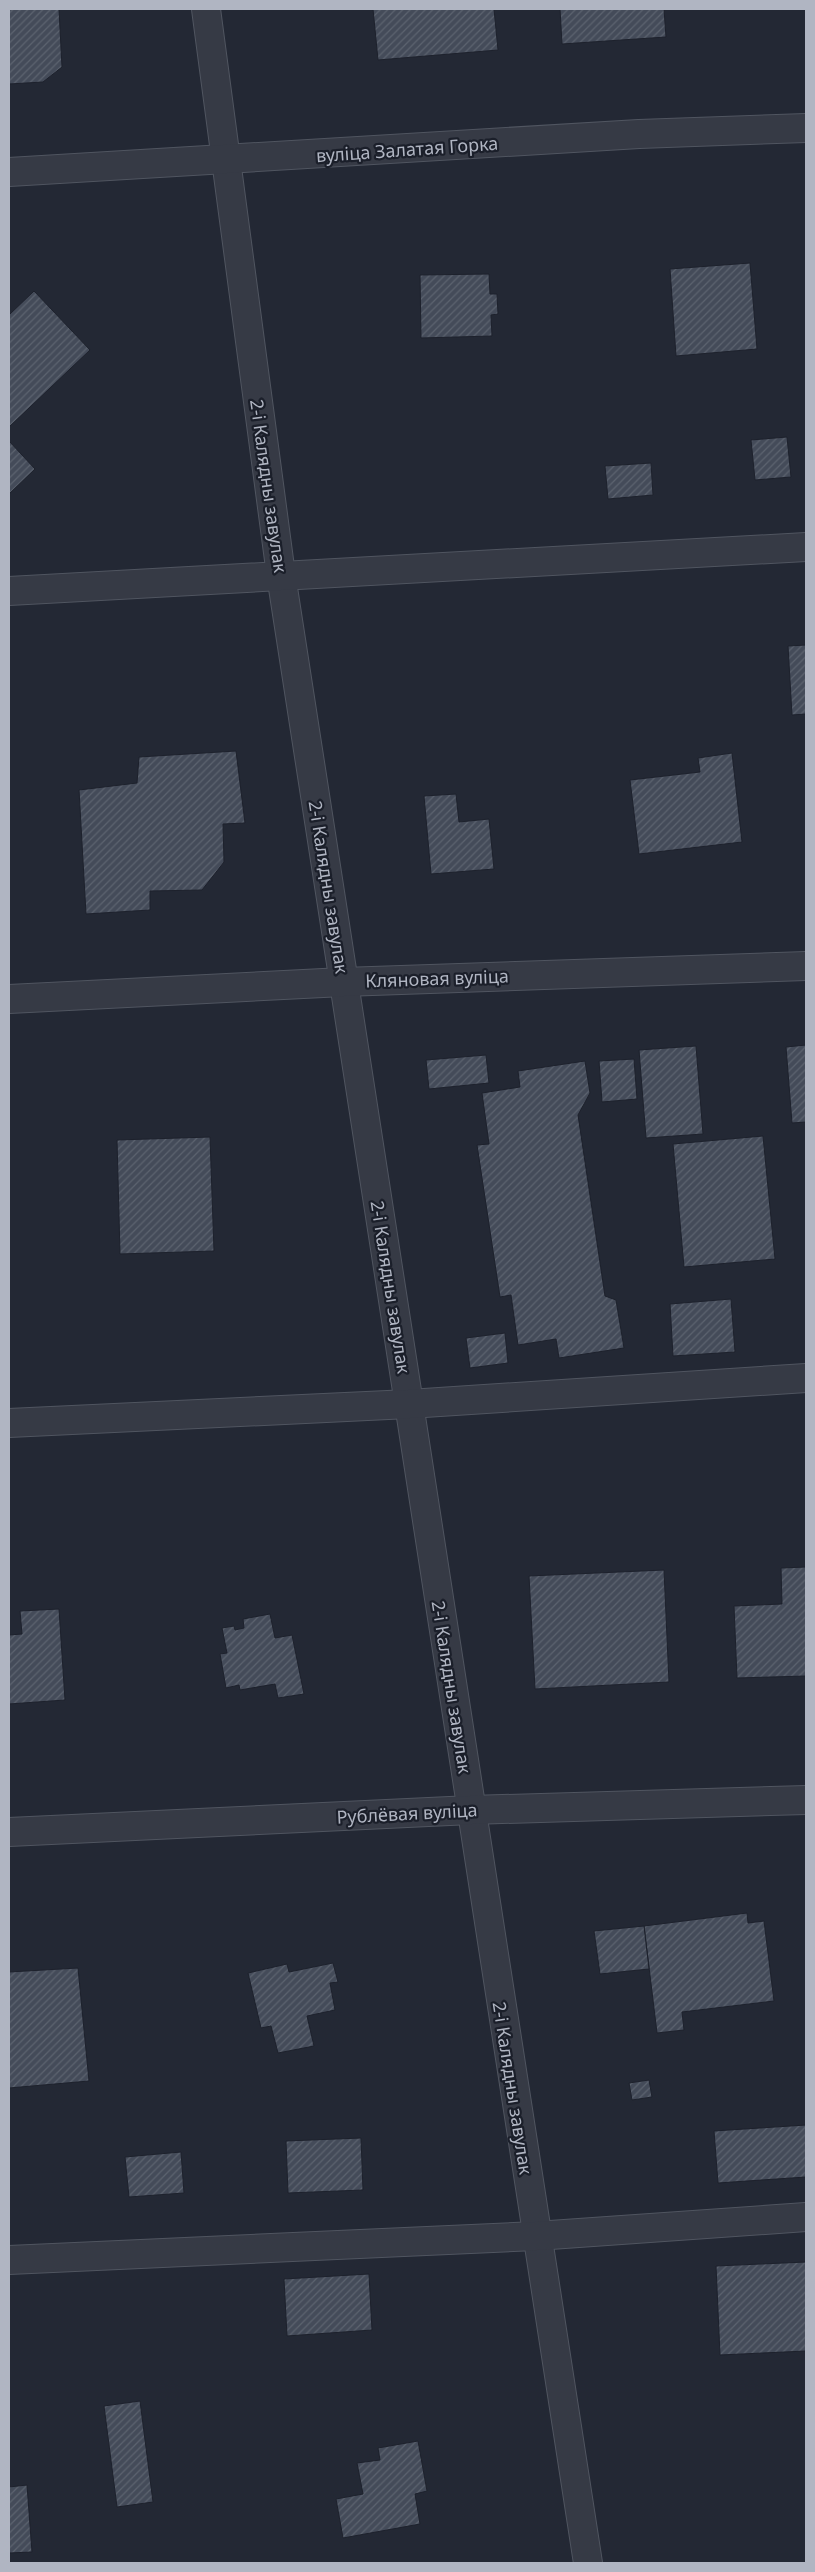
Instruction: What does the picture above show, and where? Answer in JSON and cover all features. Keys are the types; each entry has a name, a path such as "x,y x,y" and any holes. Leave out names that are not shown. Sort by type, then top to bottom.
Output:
{"street":[{"name":"2-і Калядны завулак","path":"206,9 281,575 588,2563"},
{"name":"вуліца Залатая Горка","path":"9,172 638,134 806,128"},
{"path":"9,590 806,547"},
{"name":"Кляновая вуліца","path":"9,999 343,982 806,966"},
{"path":"9,1423 409,1404 806,1378"},
{"name":"Рублёвая вуліца","path":"9,1832 471,1810 806,1800"},
{"path":"9,2260 536,2236 806,2217"}],"building":[{"path":"9,9 59,9 62,67 43,82 9,84"},
{"path":"373,9 494,9 498,50 378,60"},
{"path":"560,9 664,9 666,37 562,44"},
{"path":"750,263 757,349 676,356 670,269"},
{"path":"489,274 490,294 497,294 498,314 491,315 492,336 421,338 420,275"},
{"path":"34,291 90,350 9,427 9,315"},
{"path":"787,437 791,477 755,480 751,440"},
{"path":"9,441 35,469 9,494"},
{"path":"651,463 653,495 608,499 605,466"},
{"path":"806,645 806,714 792,715 788,646"},
{"path":"236,751 245,823 223,824 224,862 202,890 150,891 150,910 86,914 79,790 137,783 139,757"},
{"path":"732,753 742,842 639,854 630,780 700,772 698,758"},
{"path":"456,794 459,822 489,819 494,869 431,874 424,796"},
{"path":"806,1045 806,1122 792,1123 786,1047"},
{"path":"696,1046 703,1134 646,1138 639,1050"},
{"path":"486,1055 489,1083 429,1089 426,1060"},
{"path":"634,1059 637,1099 602,1102 599,1061"},
{"path":"585,1061 590,1093 578,1115 605,1296 616,1300 624,1348 559,1358 556,1339 518,1345 511,1295 500,1297 477,1145 489,1144 482,1093 520,1087 518,1071"},
{"path":"763,1136 775,1259 684,1267 673,1144"},
{"path":"210,1137 214,1251 120,1254 117,1140"},
{"path":"731,1299 735,1352 673,1356 670,1304"},
{"path":"505,1333 508,1363 470,1368 466,1338"},
{"path":"806,1567 806,1676 737,1678 734,1606 782,1604 781,1568"},
{"path":"664,1570 669,1682 535,1689 529,1576"},
{"path":"59,1609 65,1700 9,1704 9,1635 22,1634 20,1611"},
{"path":"270,1614 275,1638 292,1635 304,1694 278,1698 275,1684 240,1690 239,1685 226,1688 220,1654 227,1653 222,1628 234,1626 235,1630 244,1628 243,1619"},
{"path":"747,1913 748,1923 764,1921 774,2001 682,2012 684,2030 657,2033 644,1926"},
{"path":"644,1926 649,1969 600,1974 594,1931"},
{"path":"333,1963 338,1982 330,1983 335,2010 307,2016 314,2046 278,2053 271,2026 261,2028 248,1973 287,1964 289,1972"},
{"path":"78,1968 89,2081 9,2088 9,1972"},
{"path":"649,2080 652,2097 632,2100 629,2083"},
{"path":"806,2125 806,2177 718,2183 714,2131"},
{"path":"361,2138 363,2190 288,2193 286,2141"},
{"path":"181,2152 184,2193 129,2197 125,2157"},
{"path":"806,2262 806,2351 720,2355 716,2266"},
{"path":"369,2274 372,2330 287,2336 284,2279"},
{"path":"140,2401 153,2502 117,2507 104,2406"},
{"path":"418,2441 427,2491 415,2494 420,2524 343,2538 336,2499 363,2494 357,2463 380,2460 378,2448"},
{"path":"27,2485 32,2552 9,2553 9,2487"}]}
